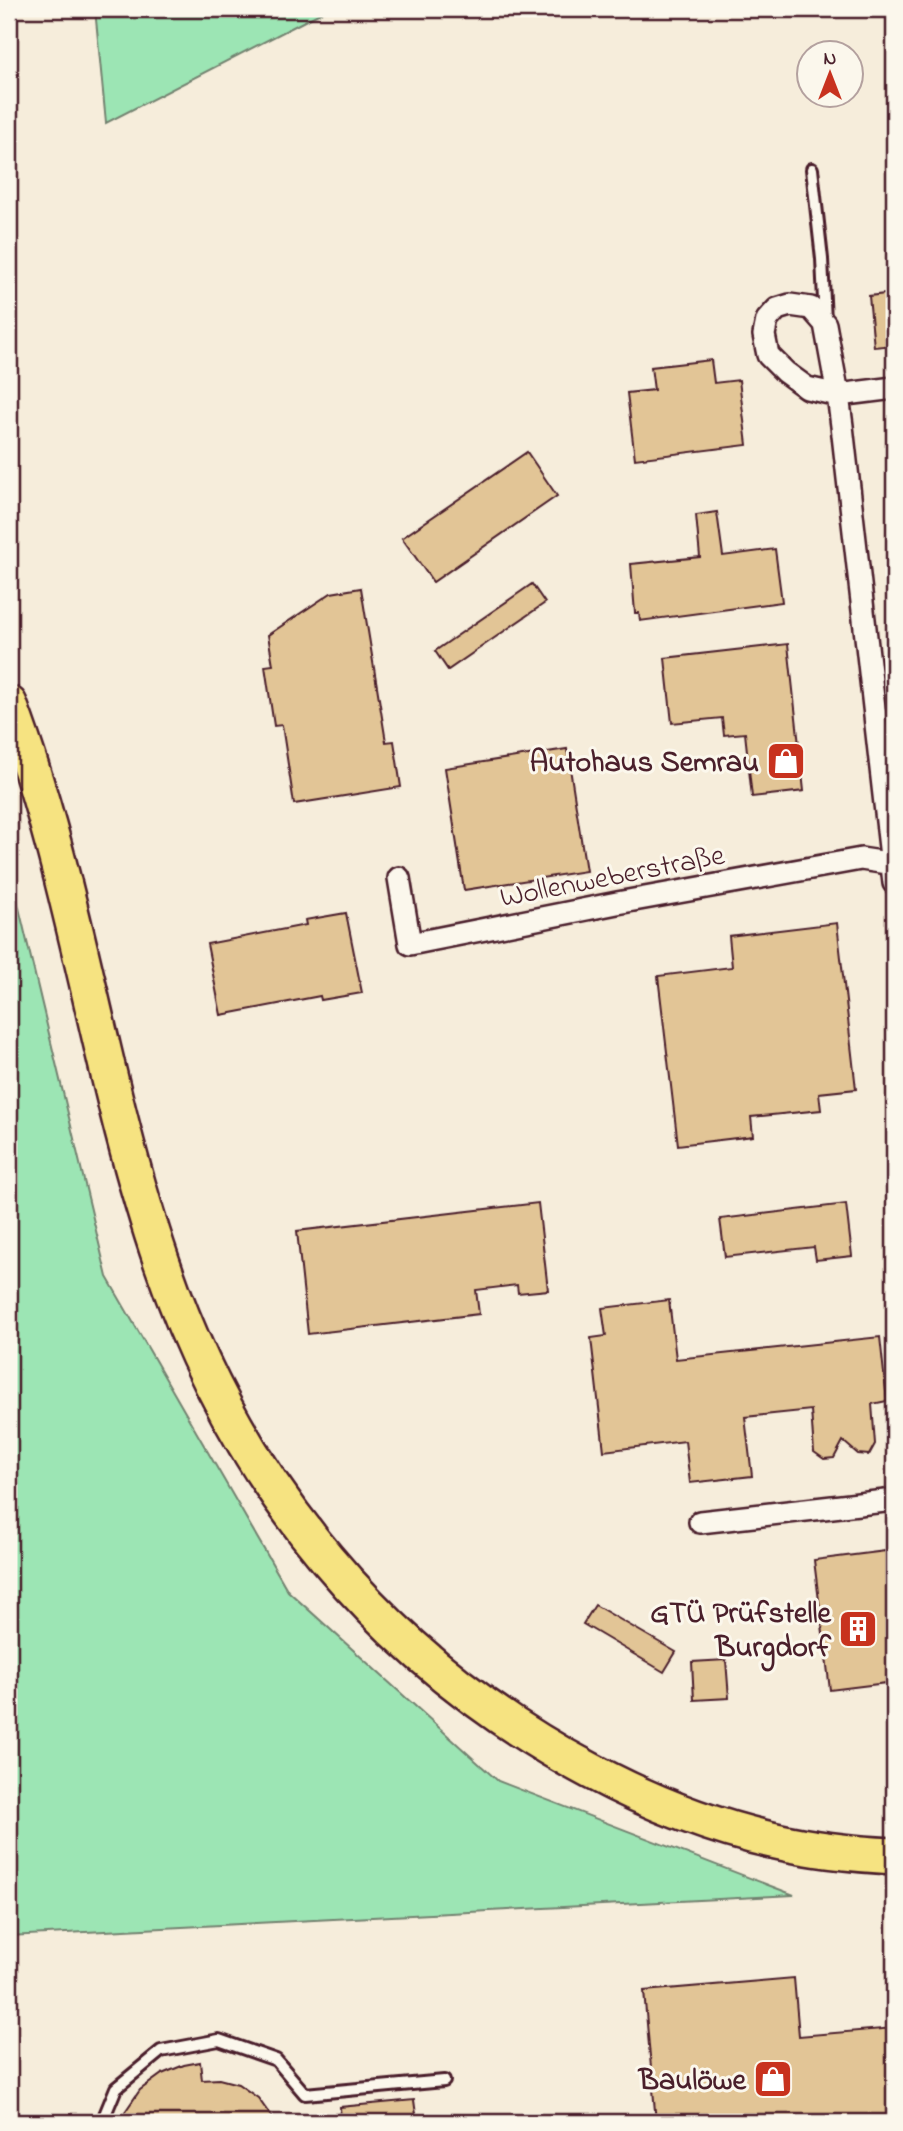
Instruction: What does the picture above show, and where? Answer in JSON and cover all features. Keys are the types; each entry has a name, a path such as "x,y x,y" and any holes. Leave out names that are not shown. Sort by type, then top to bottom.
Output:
{"main road":[{"path":"9,704 47,821 145,1211 179,1313 232,1424 283,1504 316,1547 351,1588 430,1663 472,1697 564,1757 661,1804 737,1831 816,1848 894,1856"}],"street":[{"path":"825,324 811,308 790,305 777,309 767,320 764,335 768,355 807,388 838,395 894,388"},
{"name":"Wollenweberstraße","path":"399,878 410,944 861,859 893,870 838,395 825,324"},
{"path":"700,1522 894,1500"}],"lane":[{"path":"812,169 822,259 825,324"},
{"path":"102,2122 116,2088 161,2051 219,2040 276,2060 305,2094 444,2081"}],"green space":[{"path":"95,9 328,9 106,123"},
{"path":"9,866 107,1277 288,1591 498,1781 794,1895 9,1936"}],"building":[{"path":"894,293 894,345 874,347 869,296"},
{"path":"711,360 714,383 739,380 747,445 635,459 627,393 654,390 651,367"},
{"path":"527,452 557,496 433,582 402,538"},
{"path":"717,512 723,556 775,549 782,602 640,621 639,613 635,613 631,564 700,557 696,515"},
{"path":"532,584 545,603 448,670 435,651"},
{"path":"361,588 386,742 394,741 401,787 294,804 282,725 274,726 265,666 273,665 268,635 331,593"},
{"path":"788,644 804,791 752,797 745,733 724,735 722,718 672,723 665,658"},
{"path":"567,749 586,871 464,890 445,768"},
{"path":"346,913 362,993 321,1000 320,996 221,1015 207,944 306,925 305,920"},
{"path":"837,923 856,1089 819,1093 821,1110 751,1117 753,1136 678,1145 658,976 732,967 729,936"},
{"path":"538,1203 548,1290 518,1293 517,1285 476,1290 479,1314 308,1334 297,1231"},
{"path":"846,1204 852,1256 816,1260 814,1247 725,1257 720,1219"},
{"path":"669,1300 676,1359 880,1337 887,1401 872,1404 875,1444 869,1455 858,1454 843,1441 834,1458 824,1459 814,1452 811,1410 745,1417 752,1476 690,1483 685,1441 604,1451 591,1338 606,1336 602,1308"},
{"name":"GTÜ Prüfstelle Burgdorf","path":"894,1550 894,1682 830,1690 814,1560"},
{"path":"595,1605 676,1652 664,1672 583,1624"},
{"path":"726,1660 729,1698 694,1700 692,1662"},
{"name":"Baulöwe","path":"794,1978 799,2036 894,2028 894,2122 656,2122 644,1991"},
{"path":"200,2062 202,2080 219,2079 238,2084 258,2098 275,2122 118,2122 140,2090 162,2074"},
{"path":"414,2100 417,2122 341,2122 340,2107"}],"place":[{"name":"Autohaus Semrau","path":"786,761"},
{"name":"GTÜ Prüfstelle Burgdorf","path":"858,1629"},
{"name":"Baulöwe","path":"773,2079"}]}
